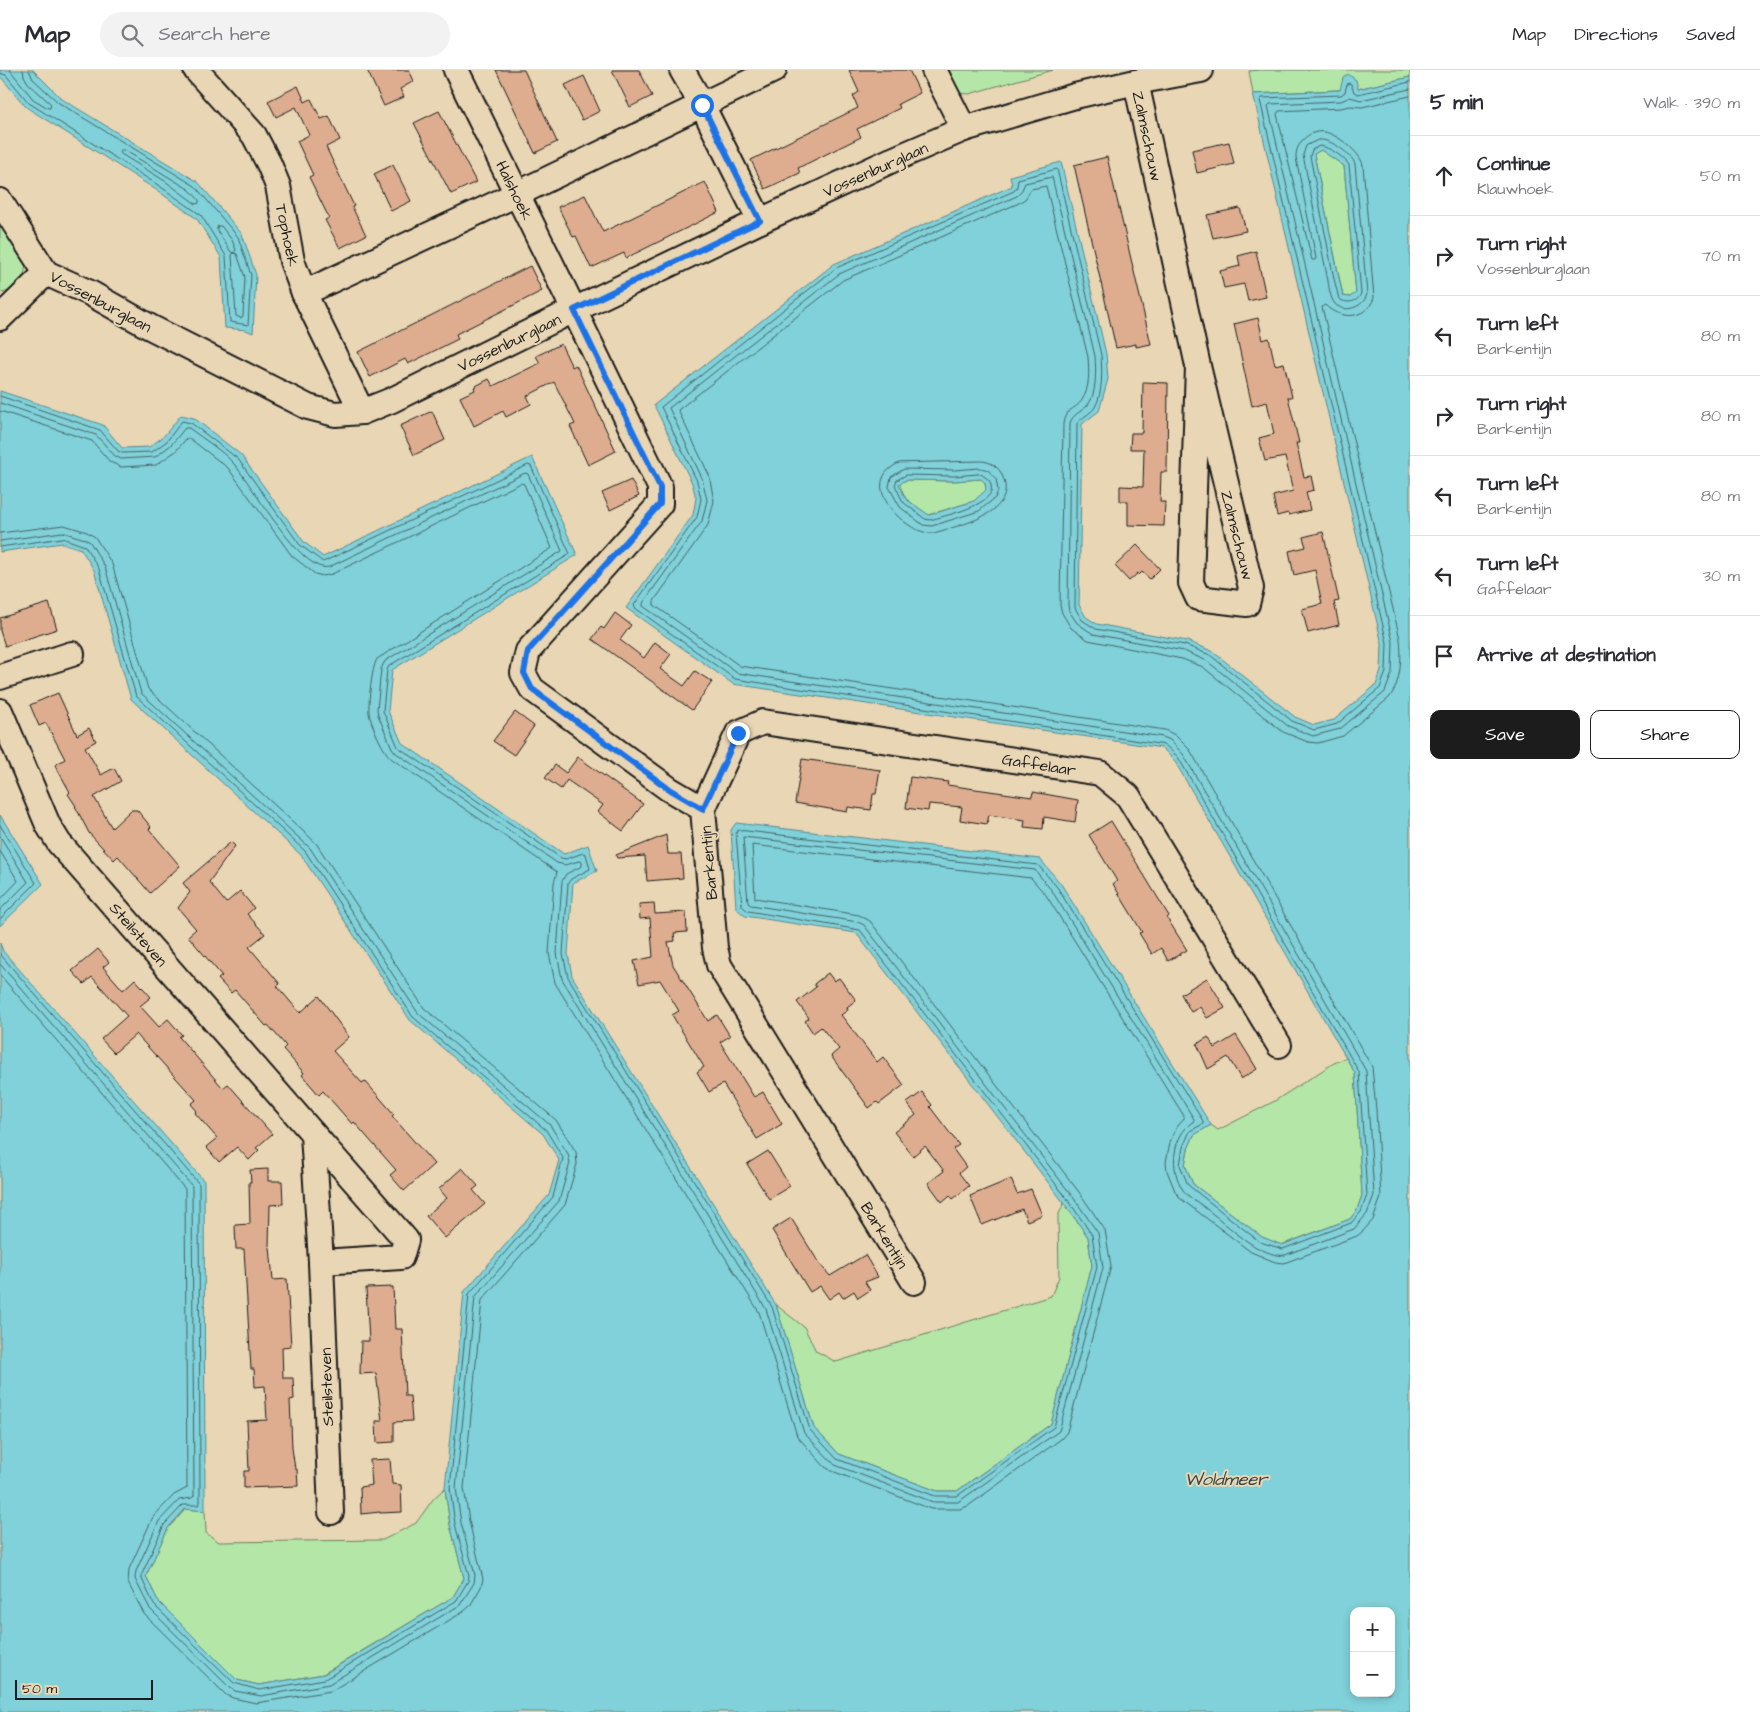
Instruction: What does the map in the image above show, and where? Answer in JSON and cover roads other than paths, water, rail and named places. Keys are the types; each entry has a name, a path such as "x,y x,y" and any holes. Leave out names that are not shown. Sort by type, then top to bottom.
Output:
{"street":[{"name":"Tophoek","path":"196,70 254,135 269,164 278,186 292,262 304,293 362,412"},
{"name":"Halshoek","path":"456,70 574,310"},
{"path":"682,70 702,105 760,221"},
{"path":"304,293 774,70"},
{"path":"934,70 964,129"},
{"name":"Vossenburglaan","path":"0,201 46,273 90,293 150,327 308,407 335,414 362,412 392,400 760,221 964,129 1066,99 1136,82 1201,70"},
{"name":"Zalmschouw","path":"1136,82 1198,366 1251,588 1247,604 1198,598 1191,583 1198,366"},
{"path":"1,315 46,273"},
{"name":"Barkentijn","path":"574,310 660,487 660,504 528,651 524,673 532,689 669,789 703,809 715,948 719,965 914,1282"},
{"path":"0,677 72,654"},
{"name":"Steilsteven","path":"0,711 48,825 59,843 406,1240 401,1257 321,1262"},
{"name":"Gaffelaar","path":"703,809 738,733 763,722 1100,773 1128,796 1280,1045"},
{"name":"Steilsteven","path":"313,1134 321,1262 331,1512"}],"water":[{"path":"0,70 33,70 62,99 198,182 242,234 256,275 253,333 246,330 225,328 221,257 197,219 158,191 26,107 0,76"},
{"name":"Woldmeer","path":"1348,74 1356,80 1358,89 1410,77 1410,1712 0,1712 0,943 3,951 204,1181 205,1511 185,1509 168,1528 146,1576 158,1601 237,1680 259,1685 324,1674 453,1597 464,1578 450,1525 445,1488 464,1292 549,1195 559,1160 543,1134 410,1020 301,855 131,699 94,570 81,549 62,543 0,552 0,391 103,425 122,448 149,447 163,437 181,415 194,418 241,455 304,542 323,557 532,457 577,555 392,670 388,711 402,743 564,854 588,845 597,871 573,883 568,954 572,976 776,1305 814,1428 839,1454 937,1491 957,1491 1051,1424 1092,1266 1088,1237 1064,1203 856,933 745,916 736,908 731,830 736,823 1040,859 1061,884 1211,1125 1194,1135 1188,1149 1185,1165 1193,1184 1262,1237 1282,1245 1350,1219 1357,1210 1362,1195 1355,1073 1174,760 1162,748 733,684 626,608 693,515 696,498 692,483 654,405 834,264 1012,186 1010,176 1061,162 1106,354 1108,379 1099,411 1082,424 1079,605 1086,617 1097,624 1187,641 1212,651 1295,717 1314,725 1334,720 1376,685 1381,671 1382,644 1253,94 1340,90 1343,78","holes":["1321,150 1344,166 1356,293 1350,297 1343,296 1314,154","981,479 985,483 986,490 974,501 929,515 906,499 899,484 906,480 954,481"]},
{"path":"0,815 43,884 0,926"}]}
